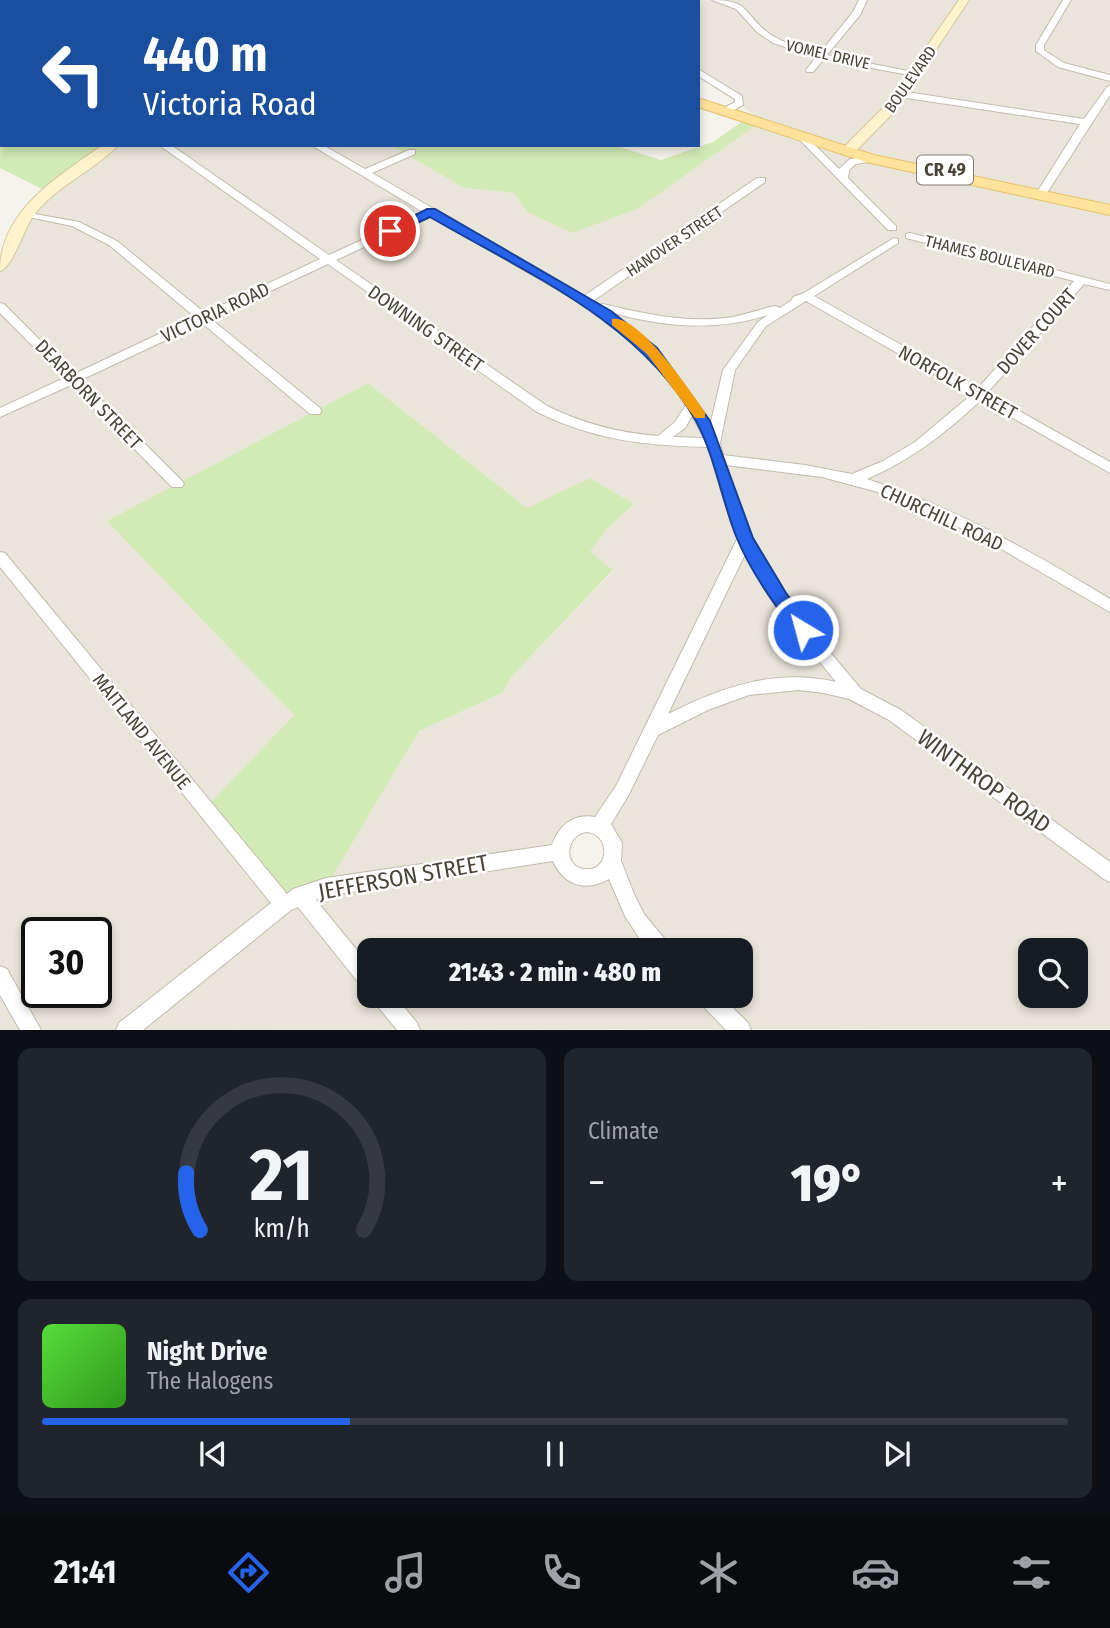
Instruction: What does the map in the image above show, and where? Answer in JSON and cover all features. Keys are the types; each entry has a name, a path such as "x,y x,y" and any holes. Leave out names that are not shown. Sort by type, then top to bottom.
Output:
{"main road":[{"path":"700,103 725,111"},
{"name":"CR 49","path":"725,111 871,159 1041,194"},
{"path":"0,266 28,214 52,188 109,147"},
{"name":"CR 49","path":"848,151 874,154 1110,211"}],"street":[{"path":"716,0 737,5 748,0"},
{"path":"810,70 857,13 863,0"},
{"name":"BOULEVARD","path":"848,151 883,117 964,0"},
{"path":"1067,0 1040,45 1040,51 1060,65 1110,78"},
{"name":"VOMEL DRIVE","path":"737,5 751,15 758,28 768,37 790,47 914,73"},
{"path":"700,73 739,98 740,103 725,111"},
{"path":"1041,194 1067,158 1084,122 1110,89"},
{"path":"900,94 1084,122"},
{"path":"713,443 729,370 762,324 893,234 802,137"},
{"name":"DOWNING STREET","path":"167,147 542,410 603,434 659,442 713,443"},
{"name":"WINTHROP ROAD","path":"319,147 587,302 627,329 652,351 694,405 713,443 728,497 745,538 780,598 855,694"},
{"path":"364,173 412,152"},
{"path":"843,179 844,169 849,163 871,159"},
{"name":"HANOVER STREET","path":"587,302 761,180"},
{"name":"VICTORIA ROAD","path":"0,413 431,212"},
{"path":"28,214 65,221 101,236 315,411"},
{"name":"THAMES BOULEVARD","path":"893,234 903,229 910,236 1110,286"},
{"name":"DOVER COURT","path":"853,479 908,454 979,394 1082,279"},
{"path":"587,302 643,319 695,324 753,316 805,296"},
{"name":"NORFOLK STREET","path":"805,296 1110,468"},
{"name":"DEARBORN STREET","path":"0,306 75,378 177,484"},
{"path":"659,442 680,425 694,405"},
{"name":"CHURCHILL ROAD","path":"719,459 853,479 914,500 1110,606"},
{"path":"599,827 622,791 745,538"},
{"name":"MAITLAND AVENUE","path":"0,557 292,900 357,968"},
{"name":"WINTHROP ROAD","path":"652,730 718,697 763,683 806,682 855,694 895,715 1110,873"},
{"path":"613,863 600,874 583,877 566,868 559,852 564,835 572,829 590,825 607,832 615,847 613,863 625,900 636,921 651,938"},
{"name":"JEFFERSON STREET","path":"126,1030 292,900 326,887 559,852"},
{"path":"0,976 32,1030"},
{"path":"392,1008 410,1030"},
{"path":"719,1008 741,1030"}],"shaded area":[{"path":"700,0 1110,0 1110,1029 0,1030 0,266 28,214 110,147 393,147 464,188 514,193 527,212 572,233 762,120 700,78","holes":["368,383 528,509 590,478 634,504 607,529 590,552 613,571 512,676 502,693 419,731 326,886 206,809 294,715 108,521","590,825 615,855 583,877 559,852"]}],"green space":[{"path":"746,119 759,123 637,209 572,233 527,212 514,193 464,188 393,147 619,147 661,160 713,142"},
{"path":"0,147 109,147 42,189 0,168"},
{"path":"368,383 527,508 590,478 634,504 607,529 590,552 613,570 512,676 502,693 419,731 326,887 284,904 205,809 294,715 107,521"}],"slow traffic":[{"path":"617,322 652,351 700,415"}],"route":[{"path":"390,231 431,212 606,314 652,351 689,398 703,421 719,459 728,497 745,538 762,570 803,630"}]}
